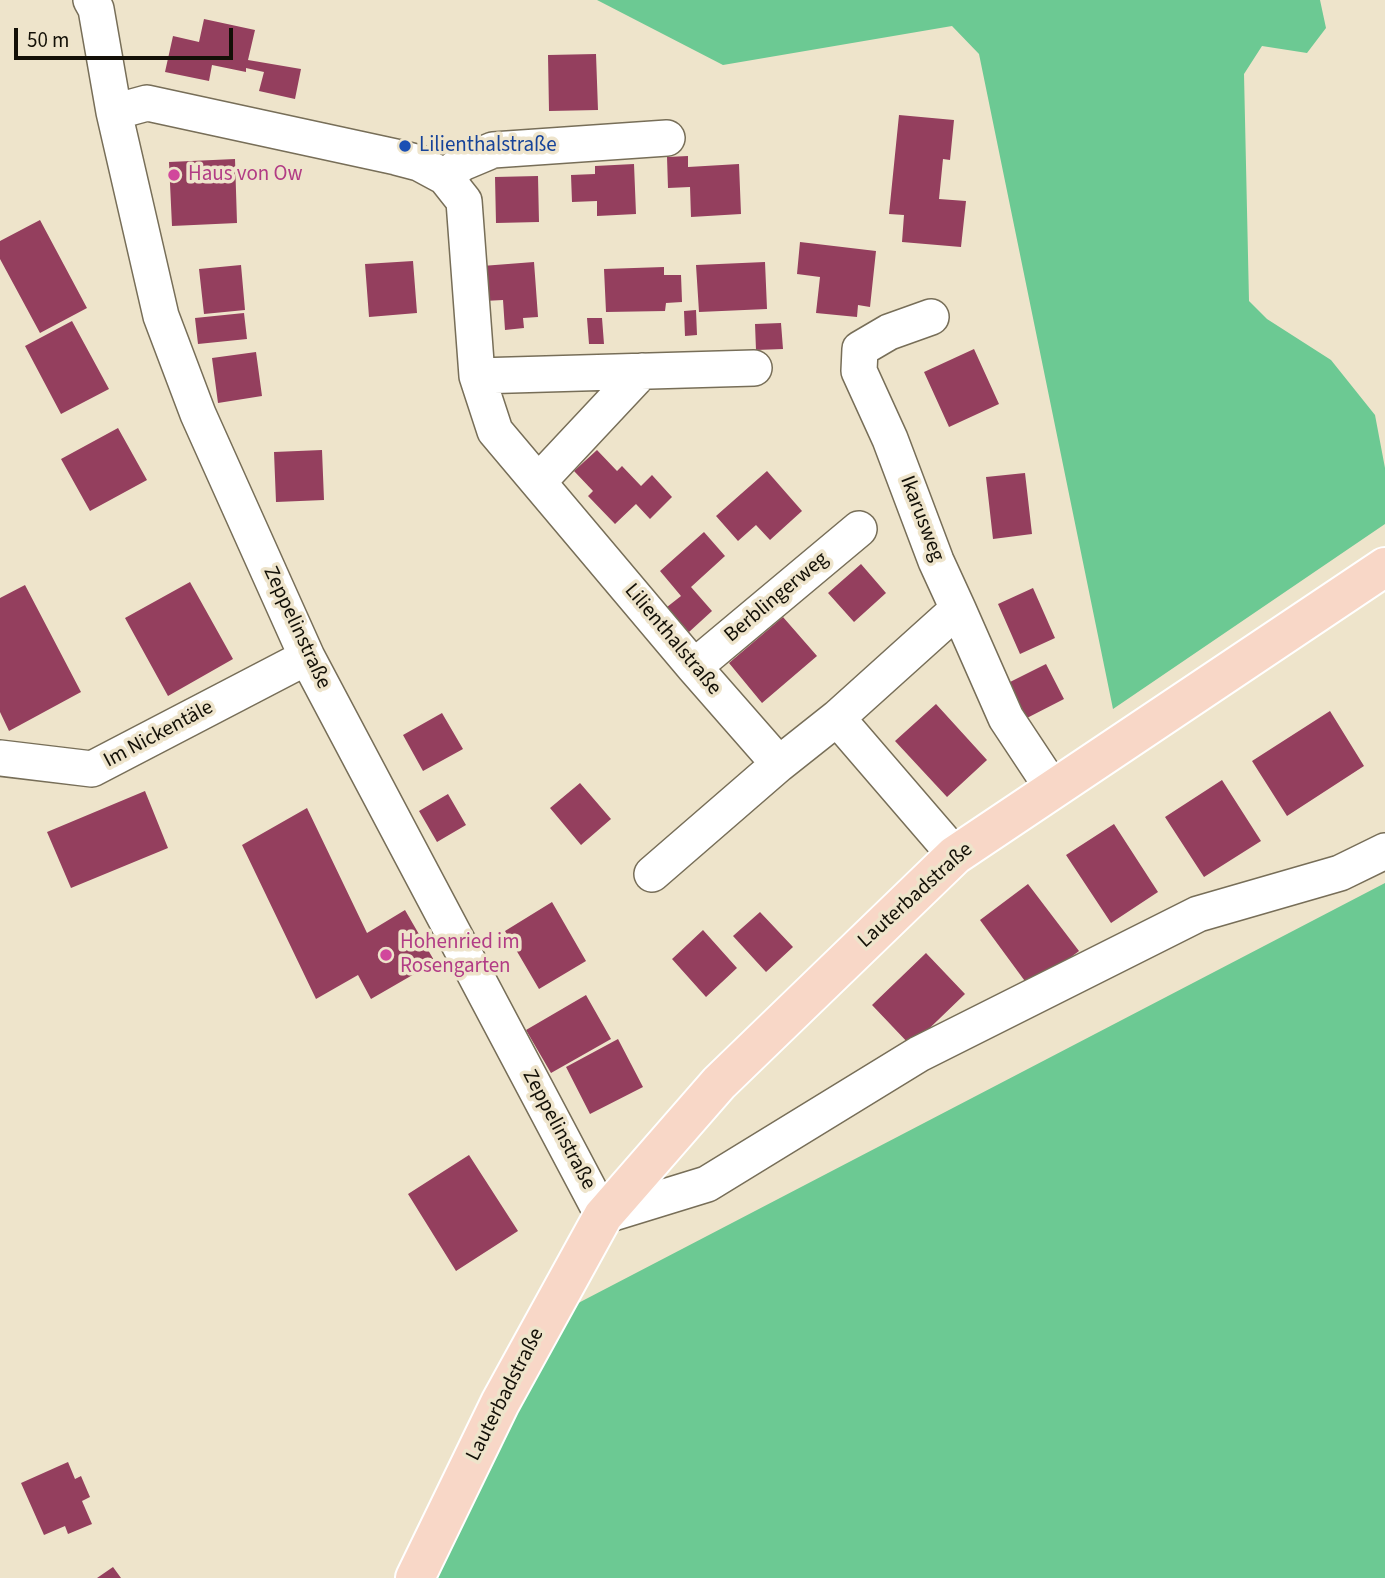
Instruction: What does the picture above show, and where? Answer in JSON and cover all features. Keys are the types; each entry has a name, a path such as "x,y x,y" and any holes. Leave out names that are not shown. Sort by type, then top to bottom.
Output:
{"main road":[{"name":"Lauterbadstraße","path":"415,1578 500,1403 603,1216 719,1083 955,855 1385,566"}],"street":[{"name":"Zeppelinstraße","path":"91,0 96,9 114,112 161,316 198,414 307,657 603,1216"},
{"name":"Lilienthalstraße","path":"114,112 147,103 419,163 445,177 464,201 477,376 495,431 779,764"},
{"path":"445,177 461,163 493,150 667,138"},
{"name":"Ikarusweg","path":"931,317 889,332 860,349 859,371 890,439 936,561 958,609"},
{"path":"477,376 754,368"},
{"path":"539,481 642,371"},
{"name":"Berblingerweg","path":"694,667 859,529"},
{"path":"652,874 836,718 958,609 1006,718 1053,789"},
{"name":"Im Nickentäle","path":"0,758 92,769 307,657"},
{"path":"836,718 955,855"},
{"path":"603,1216 707,1184 919,1054 1198,914 1340,873 1385,851"}],"green space":[{"path":"597,0 1320,0 1326,28 1307,53 1262,46 1244,74 1249,301 1267,319 1331,360 1375,415 1385,468 1385,524 1113,709 979,54 952,26 723,65"},
{"path":"1385,883 1385,1578 435,1578 561,1312"}],"building":[{"path":"204,19 255,30 248,60 301,69 295,99 259,91 264,72 246,68 246,72 212,65 209,81 165,72 173,36 199,42"},
{"path":"596,54 598,110 549,111 548,55"},
{"path":"899,115 954,120 950,160 943,159 939,199 966,201 961,247 902,242 904,215 889,214"},
{"path":"688,156 688,167 739,164 741,214 691,217 690,187 668,188 667,157"},
{"path":"235,159 237,223 172,226 169,162"},
{"path":"634,164 636,214 597,216 597,201 572,202 571,175 595,174 595,166"},
{"path":"538,176 539,222 496,223 495,177"},
{"path":"40,220 87,308 40,333 0,259 0,241"},
{"path":"800,242 876,251 870,307 858,305 857,317 816,313 820,277 797,274"},
{"path":"413,261 417,313 369,317 365,264"},
{"path":"534,262 538,317 523,318 524,328 505,330 503,300 484,301 482,266"},
{"path":"765,262 767,309 699,312 696,265"},
{"path":"241,265 245,310 204,314 199,269"},
{"path":"664,267 664,275 681,275 682,302 666,303 665,311 606,312 604,269"},
{"path":"696,310 697,335 685,336 684,311"},
{"path":"244,313 247,339 198,344 195,318"},
{"path":"587,318 602,318 604,344 589,344"},
{"path":"72,321 109,389 61,414 25,346"},
{"path":"781,323 783,349 756,350 755,324"},
{"path":"974,349 999,404 949,427 924,372"},
{"path":"256,352 262,396 218,403 212,358"},
{"path":"118,428 147,480 90,511 61,459"},
{"path":"322,450 324,500 276,502 274,452"},
{"path":"597,450 617,471 622,466 641,486 652,475 672,497 650,519 636,504 615,524 588,496 593,491 574,471"},
{"path":"767,471 802,511 770,540 756,525 738,541 716,516"},
{"path":"1025,473 1032,534 993,539 986,477"},
{"path":"704,532 725,556 691,587 712,611 689,632 667,607 681,596 660,571"},
{"path":"861,564 886,593 854,622 828,593"},
{"path":"190,582 233,659 168,696 125,618"},
{"path":"25,585 81,692 9,731 0,712 0,598"},
{"path":"1033,588 1055,638 1020,654 998,604"},
{"path":"783,617 817,656 762,703 729,663"},
{"path":"1046,664 1064,699 1025,719 1006,684"},
{"path":"936,704 987,760 947,797 895,741"},
{"path":"1330,711 1364,766 1287,816 1252,761"},
{"path":"442,713 463,749 423,771 403,735"},
{"path":"1222,780 1261,841 1204,877 1165,817"},
{"path":"580,783 611,819 581,845 550,808"},
{"path":"145,791 168,848 71,888 47,832"},
{"path":"448,794 466,825 437,842 419,811"},
{"path":"307,808 367,933 405,910 435,962 371,999 358,975 316,999 242,845"},
{"path":"1114,824 1158,892 1111,923 1066,855"},
{"path":"1028,884 1079,951 1030,988 980,920"},
{"path":"552,902 586,961 539,989 505,931"},
{"path":"760,912 793,947 766,972 733,936"},
{"path":"703,930 737,968 706,997 672,959"},
{"path":"926,953 965,994 911,1046 872,1005"},
{"path":"586,995 611,1039 551,1073 526,1030"},
{"path":"618,1039 643,1087 590,1114 566,1067"},
{"path":"469,1155 518,1231 456,1271 408,1194"},
{"path":"68,1462 75,1479 81,1476 90,1497 82,1501 92,1524 68,1534 65,1526 44,1535 21,1483"},
{"path":"113,1567 121,1578 97,1578"}],"place":[{"name":"Lilienthalstraße","path":"405,146"},
{"name":"Haus von Ow","path":"174,175"},
{"name":"Hohenried im Rosengarten","path":"386,955"}]}
